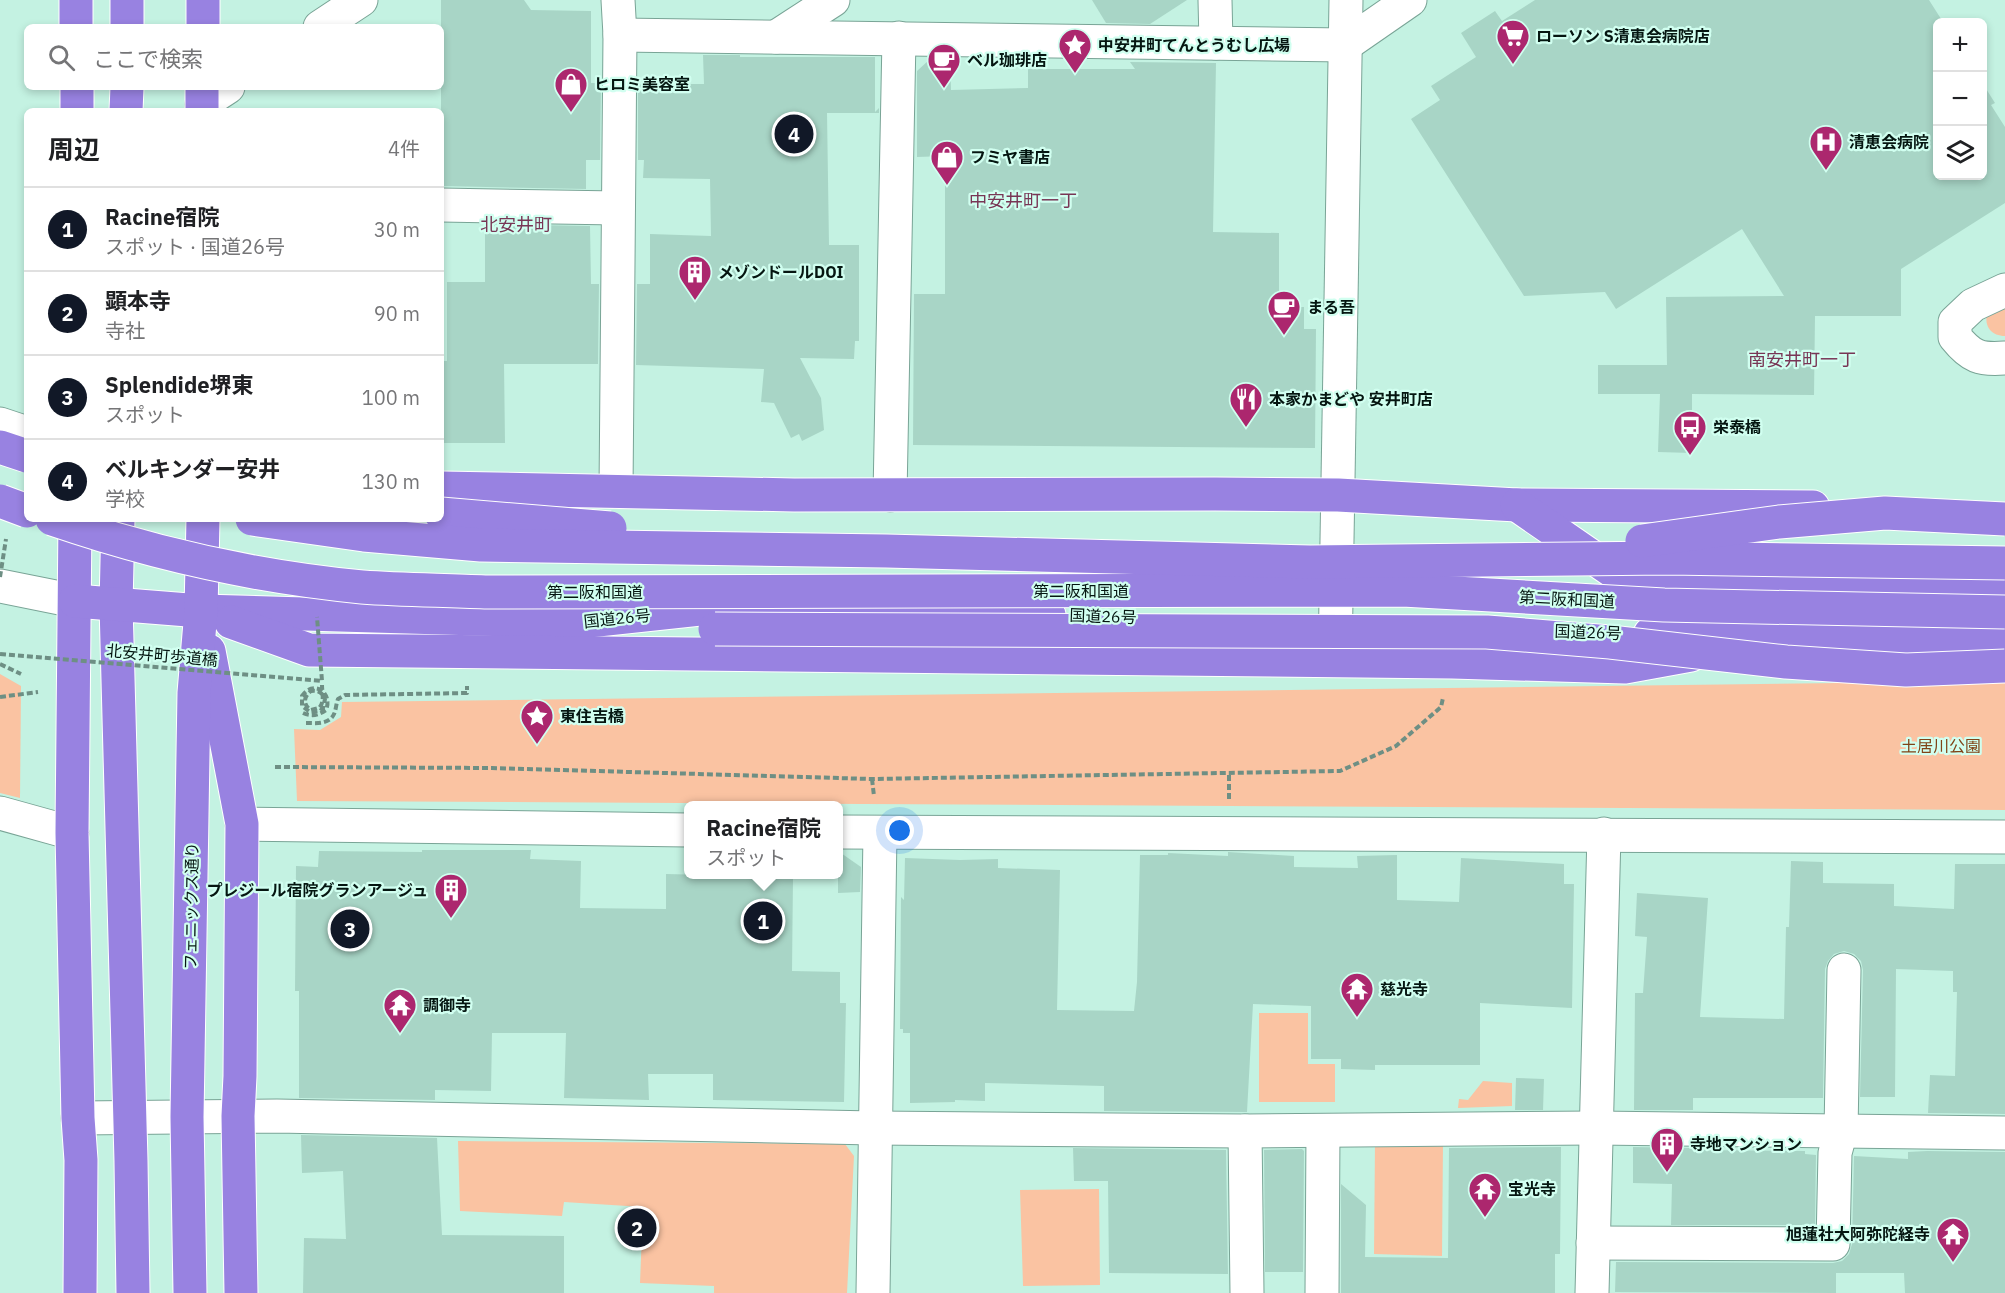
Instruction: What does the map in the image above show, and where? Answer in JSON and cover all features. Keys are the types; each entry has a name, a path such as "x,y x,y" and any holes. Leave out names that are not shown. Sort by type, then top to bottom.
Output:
{"highway":[{"path":"76,0 76,24"},
{"path":"127,0 127,24"},
{"path":"202,24 203,0"},
{"path":"76,90 77,108"},
{"path":"126,90 126,108"},
{"path":"0,447 24,455"},
{"path":"444,488 794,495 1338,495 1517,505 1874,508 2005,512"},
{"path":"0,501 24,510"},
{"path":"1517,505 1617,574 2005,581"},
{"path":"444,514 700,535 1489,550 1646,541 1779,522 1885,513 2005,519"},
{"name":"第二阪和国道","path":"62,522 159,551 260,573 362,587 485,592 1403,590 1665,605 2005,612"},
{"path":"75,522 72,833 78,1118 81,1160 80,1293"},
{"path":"118,522 116,605 133,1293"},
{"name":"フェニックス通り","path":"190,1293 188,1117 194,693 201,611 203,522"},
{"name":"第二阪和国道","path":"273,522 364,535 481,545 886,551 1310,562 1668,558 2005,563"},
{"path":"75,601 201,611 309,650 1452,662 1625,667 1790,638"},
{"name":"国道26号","path":"201,611 579,622 728,606 1336,622 1790,638 2005,636"},
{"path":"201,611 242,824 238,1116 241,1293"},
{"path":"579,622 715,629 1487,632 1610,642 1786,662 1906,670 2005,666"}],"street":[{"path":"325,24 362,0"},
{"path":"616,491 620,35 618,0"},
{"path":"776,36 833,0"},
{"path":"1215,0 1216,43"},
{"path":"1335,662 1346,0"},
{"path":"620,35 1345,45 1410,0"},
{"path":"890,495 899,38"},
{"path":"444,205 618,208"},
{"path":"2005,290 1973,305 1955,322 1955,337 1965,349 1984,359 2005,358"},
{"path":"0,424 24,432"},
{"path":"0,586 75,601"},
{"path":"0,813 72,833"},
{"path":"242,824 684,830"},
{"path":"843,832 2005,837"},
{"path":"873,1293 880,833"},
{"path":"1592,1293 1604,834"},
{"path":"1593,1243 1833,1244 1835,1153 1841,1131 1844,970"},
{"path":"78,1118 238,1116 874,1128 1245,1131 1596,1128 2005,1133"},
{"path":"1245,1131 1246,1293"},
{"path":"1322,1293 1323,1131"}],"path":[{"name":"北安井町歩道橋","path":"0,654 332,683"},
{"path":"275,767 492,768 872,779 1340,771 1396,746 1441,708 1452,662"},
{"path":"0,664 21,674"},
{"path":"303,713 308,716 316,715 326,710 328,698 325,692 321,689 315,687 302,696 302,706 310,712 320,711 323,708 325,699 323,695 319,691 311,691 305,697 305,704 311,710 321,706 323,703 323,700 322,690 321,681"},
{"path":"306,723 323,723 330,720 338,699 345,695 467,693 467,684"},
{"path":"0,697 39,692"}],"green space":[{"path":"2005,303 2005,336 1990,330 1986,319 1987,314"},
{"path":"0,674 21,686 20,798 0,793"},
{"name":"土居川公園","path":"2005,681 2005,810 843,804 843,801 684,801 684,803 297,801 294,729 320,730 341,717 342,702"},
{"path":"1259,1013 1308,1013 1308,1064 1335,1064 1335,1102 1259,1102"},
{"path":"1483,1081 1512,1083 1512,1106 1458,1108 1459,1099 1468,1100"},
{"path":"458,1141 845,1144 854,1156 847,1293 714,1293 714,1286 640,1283 643,1207 564,1202 562,1216 460,1211"},
{"path":"1375,1143 1443,1144 1442,1256 1374,1254"},
{"path":"1099,1189 1100,1285 1023,1286 1020,1190"}],"building":[{"path":"441,0 524,0 531,10 591,11 591,83 601,83 600,160 586,160 586,189 444,186 444,108 441,108 441,90 444,90 444,24 441,24"},
{"path":"1092,0 1187,0 1150,24 1106,23"},
{"path":"1535,0 1929,0 1940,18 1933,18 1933,180 1987,180 1987,90 1995,103 1991,105 2005,127 2005,203 1901,269 1901,316 1815,316 1814,395 1692,394 1692,453 1658,452 1660,394 1598,394 1598,365 1667,365 1666,297 1784,296 1742,229 1616,309 1605,292 1524,296 1411,119 1440,100 1431,86 1476,57 1461,33 1495,11 1502,21"},
{"path":"703,55 875,57 875,112 879,108 879,113 827,113 829,245 859,245 859,341 855,341 854,359 800,358 821,398 824,430 802,441 799,434 791,438 774,403 761,402 764,369 636,365 637,284 650,284 650,234 711,236 710,179 643,178 644,160 638,160 638,84 704,84"},
{"path":"929,60 950,60 951,90 1028,88 1028,69 1135,69 1130,62 1216,63 1213,232 1279,233 1279,307 1304,307 1304,329 1316,329 1315,448 913,445 914,294 945,294 945,156 917,157 917,71"},
{"path":"485,224 590,226 591,284 599,284 598,364 504,364 505,443 444,443 447,282 485,282"},
{"path":"422,850 531,850 530,859 581,861 580,908 666,909 666,874 684,874 684,879 793,879 792,971 840,972 840,1003 846,1003 844,1102 713,1100 713,1074 648,1074 649,1100 564,1098 566,1033 492,1033 491,1091 435,1090 435,1100 299,1098 299,991 295,991 296,866 318,867 319,851 422,852"},
{"path":"1228,852 1294,856 1294,867 1358,868 1357,856 1397,855 1397,900 1459,902 1461,858 1564,864 1564,884 1574,884 1572,1008 1480,1003 1480,1065 1375,1065 1375,1070 1341,1069 1341,1059 1311,1059 1311,1006 1253,1004 1247,1112 1104,1111 1104,1086 985,1083 985,1101 910,1103 910,1033 903,1033 903,1029 900,1029 901,897 904,900 905,858 998,859 998,868 1060,870 1057,1010 1134,1011 1137,982 1140,855 1168,855 1168,853 1228,856"},
{"path":"843,854 861,867 860,892 838,893 838,879 843,879"},
{"path":"1791,861 1823,862 1823,883 1894,884 1894,906 1954,909 1955,864 2005,864 2005,1114 1928,1113 1930,1075 1955,1076 1957,992 1953,992 1953,971 1896,969 1895,1097 1860,1097 1863,970 1861,961 1854,954 1844,951 1834,954 1825,969 1823,1098 1693,1098 1693,1110 1634,1110 1635,993 1643,993 1647,937 1635,936 1637,893 1708,898 1700,1017 1784,1019 1786,927 1789,927"},
{"path":"1516,1078 1544,1079 1543,1110 1515,1110"},
{"path":"301,1135 437,1138 442,1235 564,1236 564,1293 303,1293 304,1238 346,1239 343,1171 302,1173"},
{"path":"1561,1147 1560,1254 1555,1254 1555,1293 1341,1293 1341,1184 1366,1205 1365,1257 1448,1258 1449,1148"},
{"path":"1633,1147 1805,1151 1805,1154 1816,1155 1815,1225 1671,1225 1672,1184 1633,1183"},
{"path":"1073,1148 1226,1150 1228,1274 1109,1273 1108,1181 1074,1181"},
{"path":"1302,1149 1304,1151 1303,1272 1265,1272 1264,1150"},
{"path":"1908,1152 2005,1152 2005,1293 1905,1293 1904,1273 1836,1273 1836,1293 1615,1292 1616,1262 1833,1263 1842,1261 1849,1254 1852,1244 1854,1156 1908,1159"}],"place":[{"name":"ローソン S清恵会病院店","path":"1513,65"},
{"name":"中安井町てんとうむし広場","path":"1075,74"},
{"name":"ベル珈琲店","path":"944,89"},
{"name":"ヒロミ美容室","path":"571,113"},
{"name":"ベルキンダー安井","path":"794,134"},
{"name":"清恵会病院","path":"1826,171"},
{"name":"フミヤ書店","path":"947,186"},
{"name":"メゾンドールDOI","path":"695,301"},
{"name":"まる吾","path":"1284,336"},
{"name":"本家かまどや 安井町店","path":"1246,428"},
{"name":"栄泰橋","path":"1690,456"},
{"name":"東住吉橋","path":"537,745"},
{"name":"プレジール宿院グランアージュ","path":"451,919"},
{"name":"Racine宿院","path":"763,921"},
{"name":"Splendide堺東","path":"350,929"},
{"name":"慈光寺","path":"1357,1018"},
{"name":"調御寺","path":"400,1034"},
{"name":"寺地マンション","path":"1667,1173"},
{"name":"宝光寺","path":"1485,1218"},
{"name":"顕本寺","path":"637,1228"},
{"name":"旭蓮社大阿弥陀経寺","path":"1953,1263"}],"district":[{"name":"中安井町一丁","path":"1023,200"},
{"name":"北安井町","path":"516,224"},
{"name":"南安井町一丁","path":"1802,359"}]}
